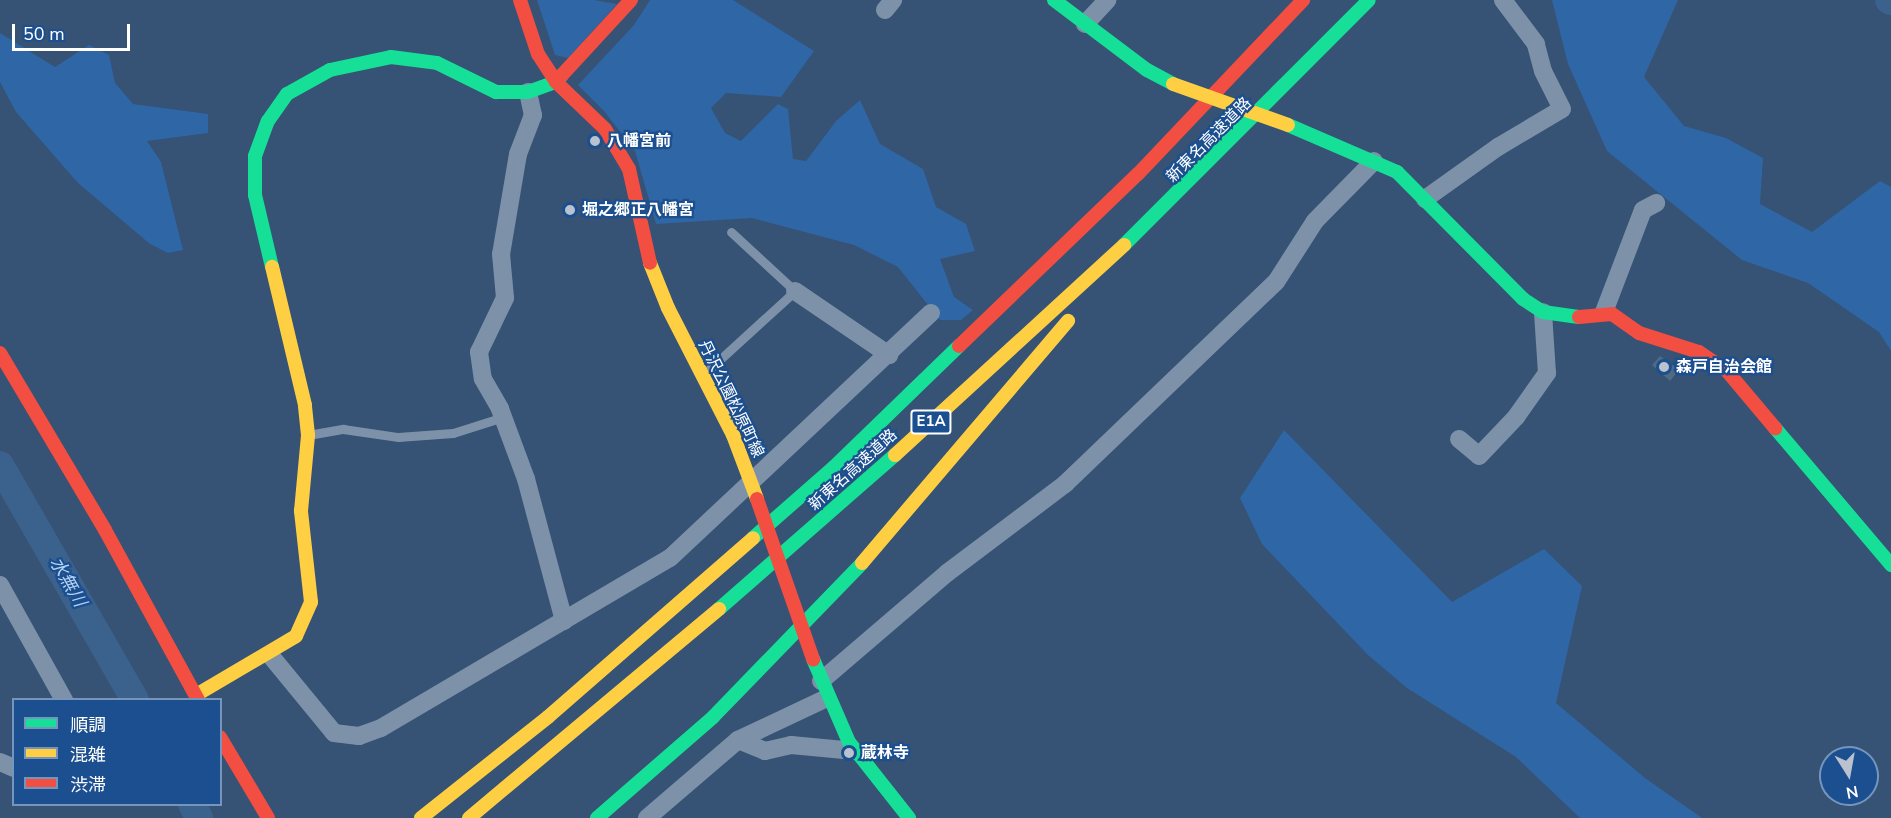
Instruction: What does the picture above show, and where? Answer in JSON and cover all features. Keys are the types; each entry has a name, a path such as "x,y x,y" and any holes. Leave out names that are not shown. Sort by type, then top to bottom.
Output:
{"main road":[{"name":"丹沢公園松原町線","path":"520,0 538,54 561,77 605,129 629,169 649,260 668,308 751,480 824,690 855,751 909,818"},
{"path":"0,353 105,530 195,698 270,655 296,636 311,602 301,491 308,435 255,195 255,156 268,121 287,94 330,70 391,57 437,63 495,93 528,92 561,77 631,0"},
{"path":"1054,0 1173,84 1288,126 1397,172 1523,299 1543,312 1567,318 1604,312 1654,339 1698,352 1727,371 1891,565"},
{"name":"新東名高速道路","path":"421,818 548,717 834,467 1138,174 1303,0"},
{"name":"新東名高速道路","path":"469,818 570,737 854,493 1175,198 1369,0"},
{"path":"597,818 713,717 789,642 864,561 1175,198"},
{"path":"222,740 268,818"}],"street":[{"path":"1085,24 1107,0"},
{"path":"1425,198 1498,147 1562,109 1543,71 1536,44 1503,0"},
{"path":"528,92 533,115 518,154 501,254 505,298 479,352 483,380 503,417 526,479 564,621"},
{"path":"647,818 738,740 824,690 947,573 1065,484 1276,282 1316,221 1374,161"},
{"path":"1604,312 1643,210 1656,203"},
{"path":"795,291 889,355"},
{"path":"1459,439 1479,456 1516,417 1547,372 1543,312"},
{"path":"270,655 334,733 359,736 381,728 670,558 932,313"},
{"path":"0,585 63,698"},
{"path":"738,740 765,751 791,745 855,751"}],"lane":[{"path":"702,376 795,291 731,232"},
{"path":"308,435 343,429 398,437 453,433 503,417"}],"shaded area":[{"path":"537,0 594,0 617,4 568,58 555,55"},
{"path":"650,0 733,0 814,51 781,97 726,93 711,108 725,133 741,141 778,104 788,109 793,159 806,161 836,121 860,100 880,144 923,169 936,207 966,224 975,251 940,259 954,297 973,310 961,320 940,320 898,267 854,245 752,218 656,224 635,151 604,111 578,85 634,25"},
{"path":"1552,0 1678,0 1644,77 1684,126 1726,138 1763,158 1760,204 1812,232 1880,181 1891,187 1891,351 1879,332 1808,283 1742,260 1607,151 1568,64"},
{"path":"0,33 55,67 89,45 109,55 115,83 133,104 208,114 208,133 147,141 161,162 183,250 168,253 150,244 78,183 16,112 0,82"},
{"path":"1284,430 1452,602 1544,549 1582,586 1556,703 1645,778 1702,818 1580,818 1516,757 1407,688 1368,655 1262,544 1240,498"}],"building":[{"name":"森戸自治会館","path":"1660,356 1679,370 1670,381 1652,365"}],"waterway":[{"name":"水無川","path":"0,465 134,698"},
{"name":"水無川","path":"193,806 199,818"}],"traffic: fast":[{"path":"1054,0 1147,70 1173,84"},
{"path":"1124,245 1369,0"},
{"path":"272,267 255,195 255,156 268,121 287,94 330,70 391,57 437,63 496,92 528,92 556,82 562,75"},
{"path":"1288,125 1397,172 1523,299 1543,312 1579,317"},
{"path":"753,538 834,467 959,346"},
{"path":"1775,428 1891,565"},
{"path":"719,609 895,455"},
{"path":"597,818 713,717 862,563"},
{"path":"813,659 849,742 909,818"}],"traffic: slow":[{"path":"1173,84 1288,125"},
{"path":"895,455 1124,245"},
{"path":"650,263 668,308 733,435 757,499"},
{"path":"196,695 296,636 311,602 301,511 308,435 305,405 272,267"},
{"path":"862,563 1068,321"},
{"path":"421,818 548,717 753,538"},
{"path":"469,818 719,609"}],"traffic: jam":[{"path":"520,0 538,54 556,82 605,129 629,169 650,263"},
{"path":"562,75 631,0"},
{"path":"959,346 1138,174 1303,0"},
{"path":"1579,317 1612,314 1639,333 1699,352 1727,371 1775,428"},
{"path":"0,353 105,530 197,698"},
{"path":"757,499 813,659"},
{"path":"222,740 268,818"}],"place":[{"name":"八幡宮前","path":"595,141"},
{"name":"堀之郷正八幡宮","path":"570,210"},
{"name":"森戸自治会館","path":"1664,367"},
{"name":"蔵林寺","path":"849,753"}]}
